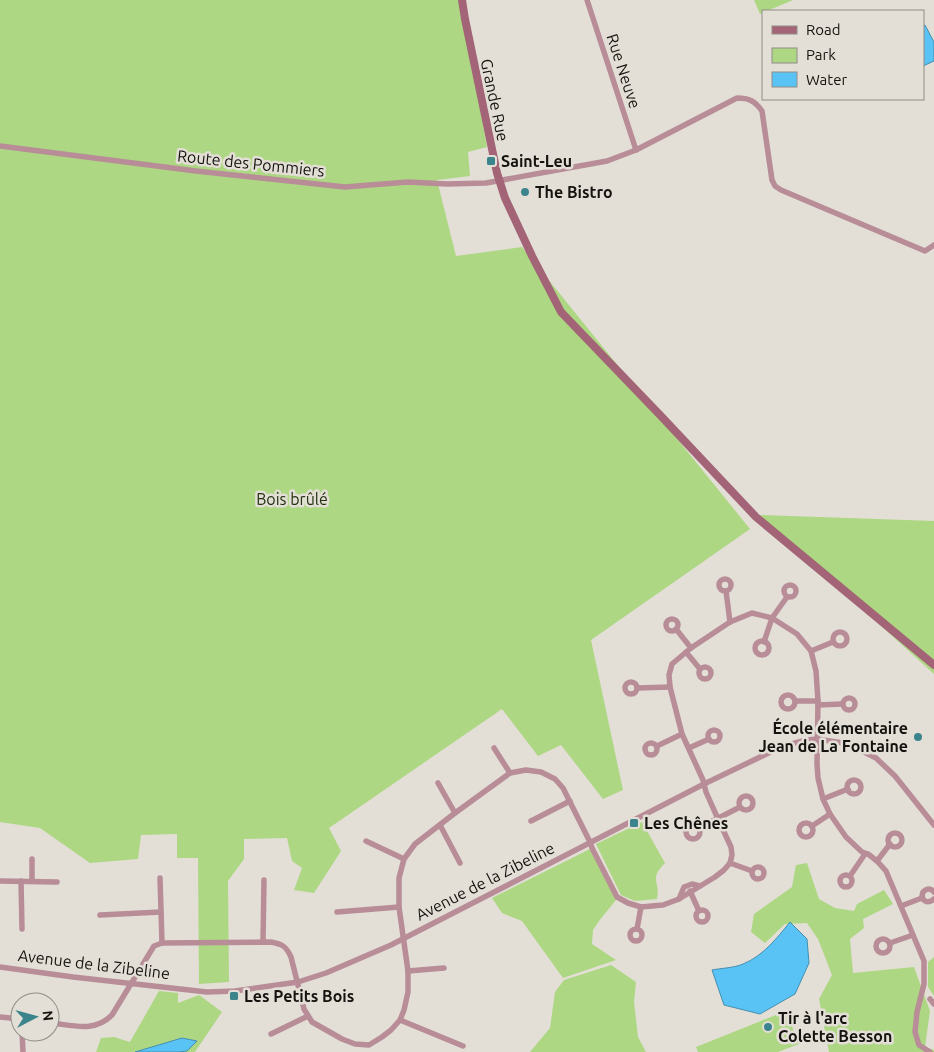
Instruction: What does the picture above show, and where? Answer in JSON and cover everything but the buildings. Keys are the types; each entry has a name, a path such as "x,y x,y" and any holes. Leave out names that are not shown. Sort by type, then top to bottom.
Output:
{"main road":[{"name":"Grande Rue","path":"462,0 497,174 505,198 561,312 756,517 934,666"}],"street":[{"name":"Rue Neuve","path":"587,0 636,150"},
{"name":"Route des Pommiers","path":"0,146 196,171 345,187 408,182 447,184 500,181 607,161 636,150 737,98 752,100 762,111 772,180 775,186 925,252 934,245"},
{"path":"726,591 730,622"},
{"path":"764,642 772,618 787,597"},
{"path":"60,1023 85,1027 97,1026 105,1022 112,1015 132,984 154,946 162,943 263,942 281,944 288,950 304,1009 312,1022 342,1039 355,1044 369,1045 382,1037 400,1020 408,992 408,971 399,907 399,878 404,859 415,844 510,773 526,770 541,772 555,779 563,788 617,897 641,907 662,905 679,899 724,870 730,863 732,855 731,847 682,734 670,688 669,675 672,664 689,650 730,622 752,614 772,618 797,634 812,652 816,671 818,703 818,778 823,798 830,814 846,838 862,852 877,861 886,871 913,934 924,961 924,984 917,1012 915,1032 919,1045 930,1052"},
{"path":"676,629 700,669"},
{"path":"812,652 834,642"},
{"path":"637,688 670,688"},
{"path":"795,701 842,704"},
{"path":"657,746 682,734"},
{"path":"689,748 709,739"},
{"name":"Avenue de la Zibeline","path":"0,967 132,984 216,992 298,982 359,960 704,784 781,747 806,740 817,739 843,744 854,747 876,758 895,776 934,825"},
{"path":"494,748 510,773"},
{"path":"438,783 455,813"},
{"path":"823,798 848,789"},
{"path":"531,821 570,801"},
{"path":"699,828 740,807"},
{"path":"812,826 830,814"},
{"path":"440,825 460,862"},
{"path":"366,842 404,859"},
{"path":"877,861 890,844"},
{"path":"850,876 865,854"},
{"path":"32,859 32,882"},
{"path":"730,863 752,872"},
{"path":"160,878 162,943"},
{"path":"263,942 264,880"},
{"path":"0,881 57,882"},
{"path":"20,882 22,929"},
{"path":"679,899 684,887 692,884 700,886"},
{"path":"922,898 925,890 929,889 934,892"},
{"path":"690,891 699,911"},
{"path":"901,906 922,898"},
{"path":"922,898 927,902 931,902 934,899"},
{"path":"337,912 399,907"},
{"path":"637,929 641,907"},
{"path":"100,915 161,912"},
{"path":"890,943 913,934"},
{"path":"408,971 444,968"},
{"path":"271,1034 308,1016"},
{"path":"400,1020 463,1046"},
{"path":"369,1045 370,1052"}],"green space":[{"name":"Bois brûlé","path":"0,0 461,0 487,147 468,152 470,176 437,180 456,256 522,247 750,529 591,640 623,790 603,799 561,745 538,756 502,709 329,828 341,851 314,893 294,890 302,868 292,861 287,838 244,839 244,859 228,881 229,982 199,984 198,858 177,858 177,834 141,835 138,859 90,863 40,828 0,822"},
{"path":"754,0 793,0 769,10 762,10 760,14"},
{"path":"759,515 934,521 934,674"},
{"path":"642,822 665,863 656,877 657,899 635,901 621,895 596,844"},
{"path":"590,849 616,900 593,930 592,944 616,960 563,978 522,921 502,913 492,898"},
{"path":"807,863 819,899 835,908 854,911 857,904 884,890 893,904 863,919 864,928 850,939 853,973 914,967 930,1011 925,1047 934,1050 934,1052 829,1052 819,999 832,975 818,939 807,923 785,924 765,943 751,932 754,914 792,887 796,865"},
{"path":"934,957 934,996 928,987 928,962"},
{"path":"611,965 636,982 634,1002 638,1037 646,1052 530,1052 550,1028 555,992 564,980"},
{"path":"159,991 178,993 178,1003 199,995 222,1012 195,1052 96,1052 101,1038 114,1037 130,1042"},
{"name":"Tir à l'arc Colette Besson","path":"786,1011 799,1044 778,1052 698,1052 696,1047"}],"water":[{"path":"924,26 934,42 934,61 924,66"},
{"path":"790,922 807,939 809,963 795,994 760,1014 724,1005 712,970 736,966 750,961 769,946"},
{"path":"182,1038 197,1041 187,1051 135,1052"}],"place":[{"name":"Saint-Leu","path":"491,161"},
{"name":"The Bistro","path":"525,192"},
{"name":"École élémentaire Jean de La Fontaine","path":"918,737"},
{"name":"Les Chênes","path":"634,823"},
{"name":"Les Petits Bois","path":"234,996"},
{"name":"Tir à l'arc Colette Besson","path":"768,1027"}]}
